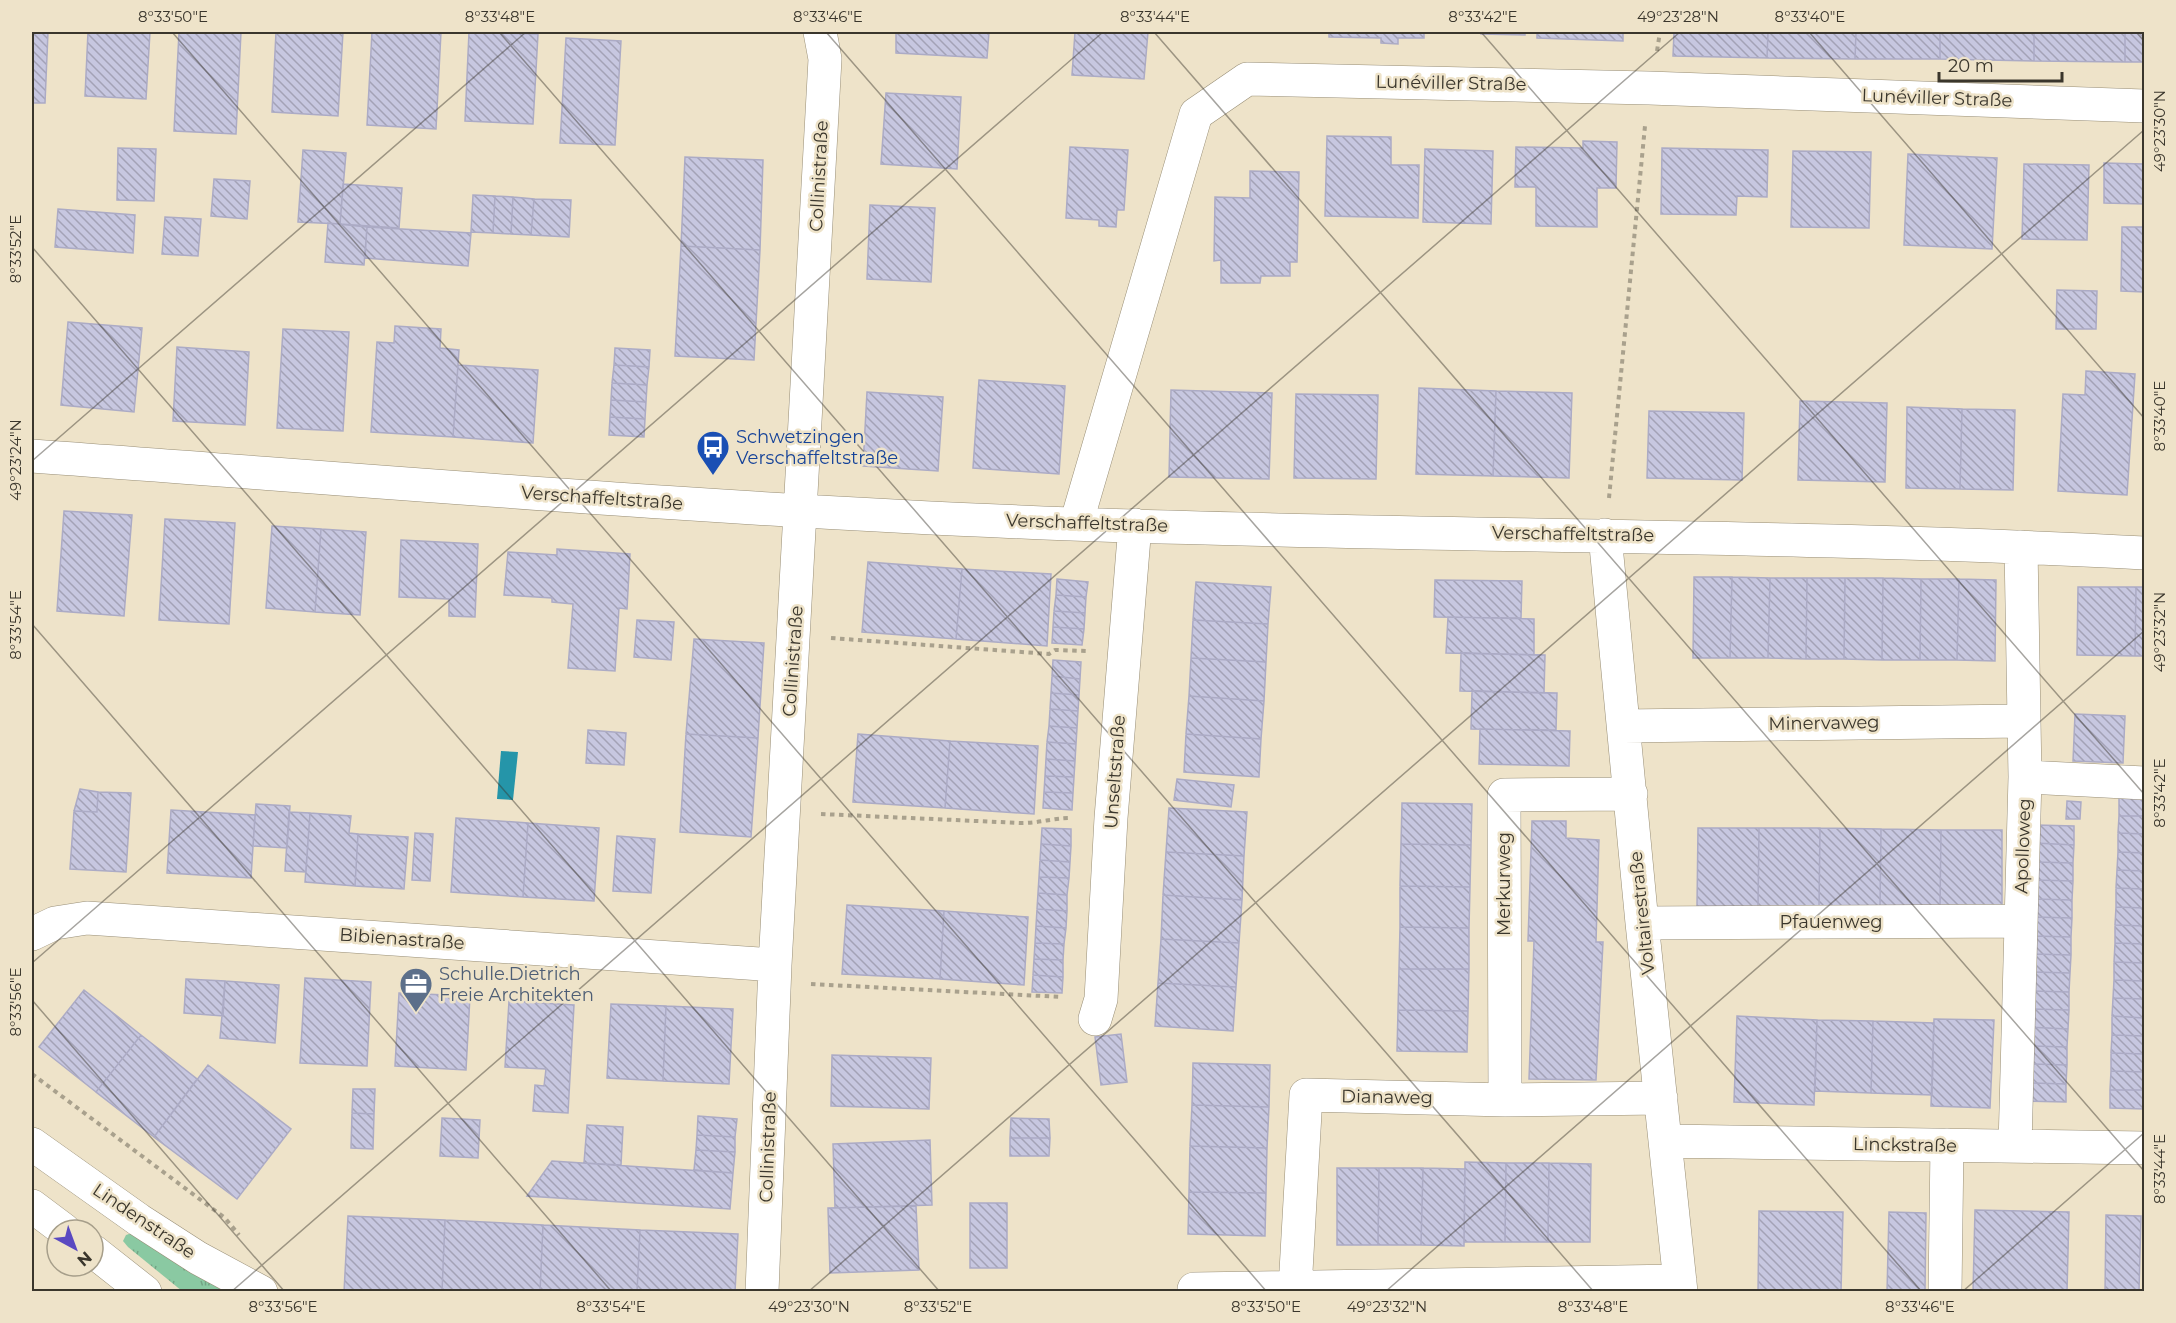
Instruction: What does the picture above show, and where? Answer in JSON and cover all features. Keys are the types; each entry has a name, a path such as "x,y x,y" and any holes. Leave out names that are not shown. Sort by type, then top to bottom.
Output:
{"street":[{"name":"Collinistraße","path":"762,1292 774,973 802,512 825,59 820,32"},
{"name":"Lunéviller Straße","path":"1076,524 1196,114 1247,79 1648,88 2145,105"},
{"name":"Verschaffeltstraße","path":"32,456 802,512 1076,524 2021,546 2145,553"},
{"name":"Unseltstraße","path":"1098,1009 1135,525"},
{"name":"Voltairestraße","path":"1605,535 1642,923 1681,1286"},
{"name":"Apolloweg","path":"2015,1146 2025,777 2021,546"},
{"name":"Minervaweg","path":"1624,726 2023,721"},
{"path":"2025,777 2145,783"},
{"name":"Merkurweg","path":"1505,1100 1504,795 1631,794"},
{"name":"Bibienastraße","path":"32,934 55,923 87,918 774,973"},
{"name":"Pfauenweg","path":"1642,923 2020,921"},
{"name":"Dianaweg","path":"1295,1289 1306,1095 1505,1100 1661,1098"},
{"name":"Linckstraße","path":"1666,1141 2145,1148"},
{"name":"Lindenstraße","path":"32,1144 158,1233 198,1258 261,1292"},
{"path":"1945,1292 1947,1145"},
{"path":"32,1206 48,1218"},
{"path":"105,1261 144,1292"},
{"path":"1194,1289 1681,1286"}],"path":[{"path":"1605,535 1648,88"},
{"path":"795,636 1049,654"},
{"path":"784,812 1040,823"},
{"path":"774,973 1098,1009"},
{"path":"32,1074 225,1218 245,1241"}],"green space":[{"path":"132,1233 231,1291 182,1291 128,1247 123,1241 126,1235"}],"water":[{"path":"501,751 518,752 513,800 497,799"}],"building":[{"path":"32,32 48,32 45,103 32,103"},
{"path":"88,32 150,32 146,99 85,96"},
{"path":"179,32 241,32 236,134 174,131"},
{"path":"276,32 343,32 338,116 272,112"},
{"path":"372,32 441,32 436,129 367,125"},
{"path":"469,32 538,34 533,124 465,121"},
{"path":"896,32 989,32 987,58 896,53"},
{"path":"1075,32 1148,32 1144,79 1072,75"},
{"path":"1329,32 1424,32 1424,38 1398,38 1398,44 1381,43 1381,38 1329,37"},
{"path":"1481,32 1525,32 1525,35 1481,34"},
{"path":"1537,32 1623,32 1623,41 1537,38"},
{"path":"1674,32 1768,32 1767,58 1673,56"},
{"path":"1768,32 1856,32 1855,59 1767,58"},
{"path":"1856,32 1940,32 1940,59 1855,59"},
{"path":"1940,32 2034,32 2034,61 1940,59"},
{"path":"2034,32 2125,32 2125,62 2034,61"},
{"path":"2125,32 2144,32 2144,62 2125,62"},
{"path":"566,38 621,41 615,145 560,143"},
{"path":"886,93 961,97 957,169 881,164"},
{"path":"1327,136 1391,137 1391,165 1419,165 1418,218 1325,216"},
{"path":"1583,141 1617,142 1616,188 1597,188 1597,227 1536,226 1536,187 1515,187 1516,147 1583,148"},
{"path":"1070,147 1128,150 1124,210 1117,210 1116,227 1099,226 1099,220 1066,218"},
{"path":"118,148 156,149 154,201 117,200"},
{"path":"1662,148 1768,150 1767,197 1737,196 1736,215 1661,214"},
{"path":"1425,149 1493,151 1491,224 1423,222"},
{"path":"303,150 346,153 340,224 298,222"},
{"path":"1793,151 1871,152 1869,228 1791,227"},
{"path":"1908,154 1997,158 1992,249 1904,245"},
{"path":"685,157 763,160 760,250 681,246"},
{"path":"2104,163 2144,164 2144,204 2104,203"},
{"path":"2024,164 2089,165 2087,240 2022,239"},
{"path":"1250,171 1299,172 1297,262 1290,262 1290,276 1261,276 1260,283 1221,283 1221,260 1214,261 1215,197 1250,198"},
{"path":"214,179 250,181 247,219 211,216"},
{"path":"343,184 402,188 399,228 340,224"},
{"path":"473,195 495,196 493,233 471,232"},
{"path":"495,196 513,197 511,234 493,233"},
{"path":"513,197 534,199 531,235 511,234"},
{"path":"534,199 571,200 569,237 531,235"},
{"path":"870,205 935,208 931,282 867,279"},
{"path":"58,209 135,215 133,253 55,247"},
{"path":"165,217 201,219 198,256 162,254"},
{"path":"328,223 367,227 364,265 325,262"},
{"path":"367,227 471,233 468,266 365,258"},
{"path":"2122,227 2144,227 2144,292 2121,291"},
{"path":"681,246 760,250 754,360 675,356"},
{"path":"2057,290 2097,291 2096,329 2056,329"},
{"path":"68,322 142,328 134,412 61,405"},
{"path":"395,326 441,329 440,348 459,350 453,437 371,432 377,342 394,343"},
{"path":"283,329 349,332 343,431 277,428"},
{"path":"177,347 249,352 245,425 173,421"},
{"path":"615,348 650,350 649,367 614,365"},
{"path":"458,365 538,370 533,443 453,437"},
{"path":"614,365 649,367 647,385 612,383"},
{"path":"2086,371 2135,374 2127,495 2058,491 2063,394 2085,395"},
{"path":"979,380 1065,386 1059,474 973,468"},
{"path":"612,383 647,385 646,402 611,400"},
{"path":"1419,388 1496,391 1493,476 1416,474"},
{"path":"1171,390 1272,393 1269,479 1169,477"},
{"path":"1496,391 1572,393 1569,478 1493,476"},
{"path":"867,392 943,397 938,471 863,466"},
{"path":"1296,394 1378,395 1376,479 1294,478"},
{"path":"611,400 646,402 645,419 610,417"},
{"path":"1800,401 1887,403 1885,482 1798,480"},
{"path":"1907,407 1962,409 1960,489 1906,488"},
{"path":"1962,409 2015,410 2013,490 1960,489"},
{"path":"1649,411 1744,413 1742,480 1647,478"},
{"path":"610,417 645,419 644,437 609,435"},
{"path":"64,511 132,515 124,616 57,611"},
{"path":"165,519 235,523 229,624 159,620"},
{"path":"272,526 321,529 315,612 266,608"},
{"path":"321,529 366,532 360,615 315,612"},
{"path":"401,540 478,544 475,617 449,616 449,599 399,597"},
{"path":"557,549 630,554 627,609 619,608 615,671 568,668 573,604 552,602 552,598 504,595 508,552 557,555"},
{"path":"868,562 962,569 956,639 862,632"},
{"path":"962,569 1051,574 1047,646 956,639"},
{"path":"1694,577 1732,577 1730,658 1693,658"},
{"path":"1732,577 1770,578 1768,658 1730,658"},
{"path":"1770,578 1807,578 1806,659 1768,658"},
{"path":"1807,578 1845,578 1844,659 1806,659"},
{"path":"1845,578 1883,578 1882,660 1844,659"},
{"path":"1883,578 1921,579 1920,660 1882,660"},
{"path":"1057,579 1088,582 1086,597 1056,595"},
{"path":"1921,579 1959,579 1957,660 1920,660"},
{"path":"1959,579 1996,580 1995,661 1957,660"},
{"path":"1435,580 1522,581 1521,618 1434,617"},
{"path":"1196,582 1271,587 1268,624 1193,620"},
{"path":"2078,587 2136,587 2135,656 2077,655"},
{"path":"2136,587 2144,587 2144,656 2135,656"},
{"path":"1056,595 1086,597 1085,613 1054,611"},
{"path":"1054,611 1085,613 1084,629 1053,627"},
{"path":"1448,617 1534,619 1534,655 1446,653"},
{"path":"637,620 674,622 671,660 634,657"},
{"path":"1193,620 1268,624 1266,662 1191,658"},
{"path":"1053,627 1084,629 1082,645 1052,643"},
{"path":"694,639 764,643 758,738 686,734"},
{"path":"1461,653 1545,655 1544,693 1460,691"},
{"path":"1191,658 1266,662 1264,701 1189,696"},
{"path":"1053,660 1081,662 1080,679 1052,676"},
{"path":"1052,676 1080,679 1079,695 1051,693"},
{"path":"1472,691 1557,693 1556,730 1471,729"},
{"path":"1051,693 1079,695 1078,711 1050,709"},
{"path":"1189,696 1264,701 1261,739 1186,734"},
{"path":"1050,709 1078,711 1077,728 1049,726"},
{"path":"2075,714 2125,716 2123,763 2073,761"},
{"path":"1049,726 1077,728 1076,744 1047,742"},
{"path":"1480,729 1570,731 1569,766 1479,764"},
{"path":"588,730 626,733 624,765 586,763"},
{"path":"686,734 758,738 751,837 680,832"},
{"path":"858,734 950,741 945,808 853,802"},
{"path":"1186,734 1261,739 1259,777 1184,772"},
{"path":"950,741 1038,746 1034,814 945,808"},
{"path":"1047,742 1076,744 1075,761 1046,759"},
{"path":"1046,759 1075,761 1074,777 1045,776"},
{"path":"1045,776 1074,777 1073,793 1044,792"},
{"path":"1177,779 1234,785 1231,807 1174,800"},
{"path":"80,789 98,792 97,812 74,811"},
{"path":"98,792 131,793 126,872 70,869 74,811 97,812"},
{"path":"1044,792 1073,793 1072,810 1043,808"},
{"path":"2119,797 2144,798 2144,816 2119,816"},
{"path":"2067,801 2081,802 2080,819 2066,819"},
{"path":"1402,803 1472,804 1471,845 1401,844"},
{"path":"256,804 290,806 287,848 253,846"},
{"path":"1169,808 1247,812 1244,856 1166,852"},
{"path":"171,810 255,815 251,878 167,873"},
{"path":"289,812 310,813 306,872 285,871"},
{"path":"310,813 351,816 349,833 358,834 355,886 305,882"},
{"path":"2119,816 2144,816 2144,834 2118,833"},
{"path":"456,818 528,823 523,897 451,892"},
{"path":"1532,821 1566,821 1566,838 1599,840 1596,942 1603,942 1596,1080 1529,1079 1534,941 1528,941"},
{"path":"528,823 599,828 594,901 523,897"},
{"path":"2036,825 2074,826 2074,845 2035,843"},
{"path":"1042,828 1071,829 1071,846 1041,844"},
{"path":"1698,828 1759,828 1758,907 1697,906"},
{"path":"1759,828 1820,828 1819,908 1758,907"},
{"path":"1820,828 1881,829 1880,908 1819,908"},
{"path":"1881,829 1941,830 1940,909 1880,908"},
{"path":"1941,830 2002,830 2002,910 1940,909"},
{"path":"415,833 433,834 430,881 412,880"},
{"path":"2118,833 2144,834 2144,853 2118,852"},
{"path":"358,834 408,837 404,889 355,886"},
{"path":"617,836 655,839 651,893 613,891"},
{"path":"2035,843 2074,845 2073,863 2035,862"},
{"path":"1041,844 1071,846 1070,862 1040,860"},
{"path":"1401,844 1471,845 1470,887 1400,886"},
{"path":"1166,852 1244,856 1242,900 1163,895"},
{"path":"2118,852 2144,853 2144,871 2117,870"},
{"path":"1040,860 1070,862 1069,878 1039,877"},
{"path":"2035,862 2073,863 2073,881 2034,880"},
{"path":"2117,870 2144,871 2144,889 2116,888"},
{"path":"1039,877 1069,878 1067,895 1038,893"},
{"path":"2034,880 2073,881 2072,900 2034,899"},
{"path":"1400,886 1470,887 1469,928 1400,927"},
{"path":"2116,888 2144,889 2144,908 2116,907"},
{"path":"1038,893 1067,895 1067,911 1037,909"},
{"path":"1163,895 1242,900 1239,943 1161,939"},
{"path":"2034,899 2072,900 2072,918 2033,917"},
{"path":"847,905 944,911 940,979 842,974"},
{"path":"2116,907 2144,908 2144,926 2115,925"},
{"path":"1037,909 1067,911 1066,928 1036,926"},
{"path":"944,911 1028,917 1024,985 940,979"},
{"path":"2033,917 2072,918 2071,937 2033,936"},
{"path":"2115,925 2144,926 2144,944 2115,943"},
{"path":"1036,926 1066,928 1064,944 1035,943"},
{"path":"1400,927 1469,928 1469,969 1399,969"},
{"path":"2033,936 2071,937 2071,955 2032,954"},
{"path":"1161,939 1239,943 1236,987 1158,983"},
{"path":"1035,943 1064,944 1063,960 1034,959"},
{"path":"2115,943 2144,944 2144,963 2114,962"},
{"path":"2032,954 2071,955 2070,973 2031,972"},
{"path":"1034,959 1063,960 1063,977 1033,975"},
{"path":"2114,962 2144,963 2144,981 2114,980"},
{"path":"1399,969 1469,969 1468,1011 1398,1010"},
{"path":"2031,972 2070,973 2069,992 2031,991"},
{"path":"1033,975 1063,977 1062,993 1032,992"},
{"path":"305,978 371,982 367,1066 300,1063"},
{"path":"186,979 225,981 223,1016 184,1013"},
{"path":"2114,980 2144,981 2144,999 2113,998"},
{"path":"225,981 279,985 275,1043 220,1038"},
{"path":"1158,983 1236,987 1233,1031 1155,1026"},
{"path":"84,990 141,1035 96,1092 39,1047"},
{"path":"2031,991 2069,992 2069,1010 2030,1009"},
{"path":"399,993 470,996 466,1070 395,1066"},
{"path":"2113,998 2144,999 2144,1018 2112,1016"},
{"path":"509,1001 574,1005 568,1113 533,1111 535,1085 544,1086 546,1069 505,1067"},
{"path":"611,1004 666,1006 663,1081 607,1078"},
{"path":"666,1006 733,1009 729,1084 663,1081"},
{"path":"2030,1009 2069,1010 2068,1029 2029,1027"},
{"path":"1398,1010 1468,1011 1467,1052 1397,1051"},
{"path":"1737,1016 1817,1020 1814,1105 1734,1102"},
{"path":"2112,1016 2144,1018 2144,1036 2112,1035"},
{"path":"1934,1019 1994,1020 1990,1108 1931,1106"},
{"path":"1817,1020 1873,1021 1871,1093 1815,1091"},
{"path":"1873,1021 1934,1023 1932,1095 1871,1093"},
{"path":"2029,1027 2068,1029 2067,1047 2029,1046"},
{"path":"1121,1034 1127,1082 1101,1085 1095,1037"},
{"path":"141,1035 197,1079 154,1137 96,1092"},
{"path":"2112,1035 2144,1036 2144,1054 2111,1053"},
{"path":"2029,1046 2067,1047 2067,1065 2029,1064"},
{"path":"2111,1053 2144,1054 2144,1072 2111,1071"},
{"path":"832,1055 931,1058 929,1109 831,1106"},
{"path":"1193,1063 1270,1065 1269,1107 1192,1105"},
{"path":"2029,1064 2067,1065 2066,1084 2028,1083"},
{"path":"208,1065 291,1129 237,1199 154,1137"},
{"path":"2111,1071 2144,1072 2144,1090 2110,1090"},
{"path":"2028,1083 2066,1084 2066,1102 2027,1101"},
{"path":"353,1089 375,1089 374,1114 352,1113"},
{"path":"2110,1090 2144,1090 2144,1109 2110,1108"},
{"path":"1192,1105 1269,1107 1267,1148 1190,1146"},
{"path":"352,1113 374,1114 373,1149 351,1148"},
{"path":"698,1116 737,1119 735,1137 697,1135"},
{"path":"442,1118 480,1120 478,1158 440,1156"},
{"path":"1011,1118 1049,1119 1050,1138 1010,1138"},
{"path":"587,1125 623,1127 621,1165 584,1163"},
{"path":"697,1135 735,1137 735,1152 696,1150"},
{"path":"1010,1138 1050,1138 1049,1156 1010,1156"},
{"path":"930,1140 932,1205 835,1208 833,1144"},
{"path":"1190,1146 1267,1148 1266,1193 1189,1192"},
{"path":"696,1150 735,1152 733,1173 694,1170"},
{"path":"552,1161 733,1173 730,1209 527,1196"},
{"path":"1465,1162 1506,1163 1505,1242 1464,1242"},
{"path":"1506,1163 1549,1163 1548,1242 1505,1242"},
{"path":"1549,1163 1591,1164 1590,1242 1548,1242"},
{"path":"1337,1168 1379,1168 1378,1245 1337,1245"},
{"path":"1379,1168 1423,1168 1421,1245 1378,1245"},
{"path":"1423,1168 1465,1169 1464,1246 1421,1245"},
{"path":"1189,1192 1266,1193 1265,1236 1188,1234"},
{"path":"970,1203 1007,1203 1007,1268 970,1268"},
{"path":"916,1206 919,1270 830,1273 828,1208"},
{"path":"1975,1210 2069,1212 2067,1292 1973,1292"},
{"path":"1759,1211 1843,1212 1841,1292 1758,1292"},
{"path":"1889,1212 1926,1213 1925,1292 1887,1292"},
{"path":"2106,1215 2141,1216 2139,1292 2105,1292"},
{"path":"348,1216 445,1220 442,1292 344,1292"},
{"path":"445,1220 543,1225 540,1292 442,1292"},
{"path":"543,1225 640,1230 637,1292 540,1292"},
{"path":"640,1230 738,1234 735,1292 637,1292"}],"place":[{"name":"Schwetzingen Verschaffeltstraße","path":"713,476"},
{"name":"Schulle.Dietrich Freie Architekten","path":"416,1013"}]}
